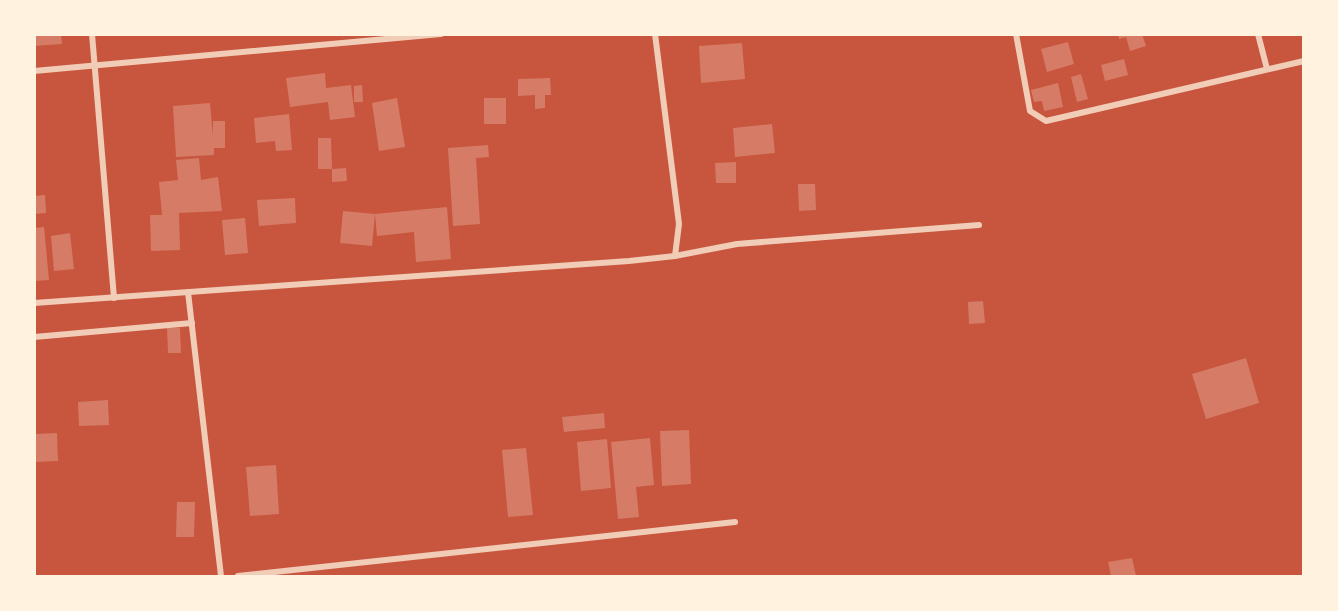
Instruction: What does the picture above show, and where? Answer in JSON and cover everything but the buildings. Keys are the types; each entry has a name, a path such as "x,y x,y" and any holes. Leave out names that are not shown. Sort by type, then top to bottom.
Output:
{"street":[{"path":"92,34 114,298"},
{"path":"34,71 441,34"},
{"path":"655,34 679,224 675,256"},
{"path":"1016,34 1030,111 1046,121 1304,61"},
{"path":"1258,34 1267,69"},
{"path":"34,303 629,261 675,256 737,244 980,225"},
{"path":"188,292 221,576"},
{"path":"34,337 192,323"},
{"path":"238,576 735,522"}]}
